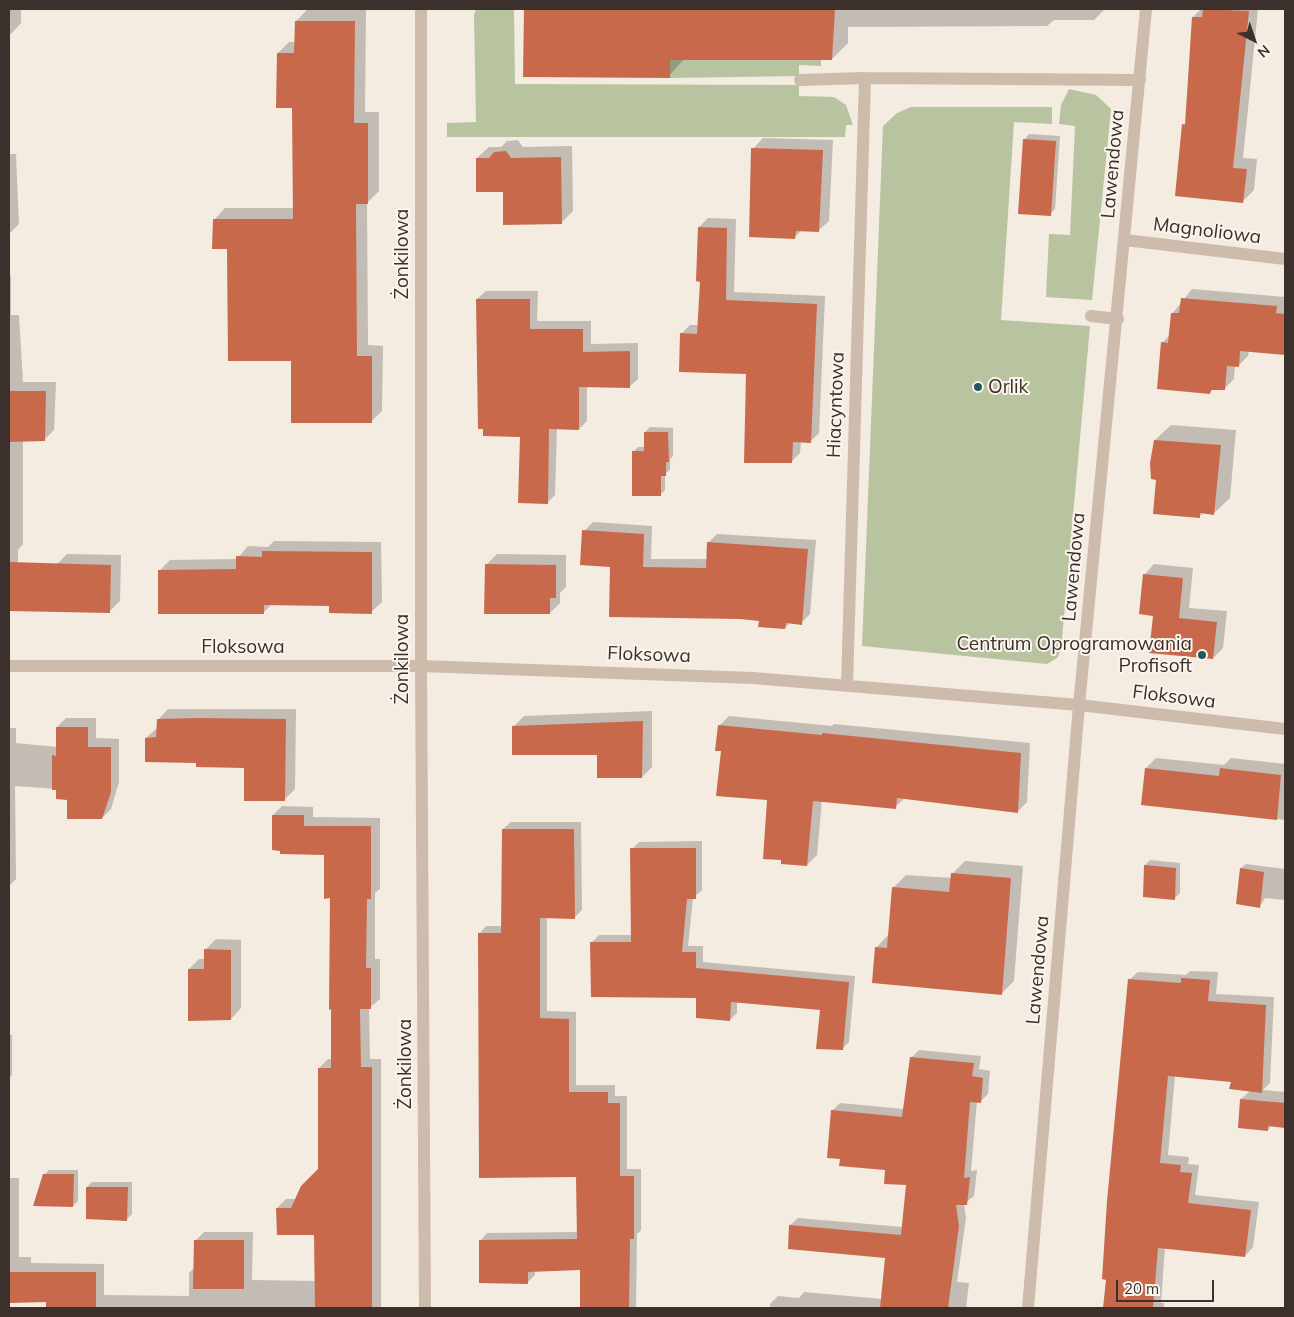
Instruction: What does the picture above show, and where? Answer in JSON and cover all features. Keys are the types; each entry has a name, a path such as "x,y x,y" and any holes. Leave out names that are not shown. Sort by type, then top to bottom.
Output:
{"street":[{"name":"Żonkilowa","path":"421,9 421,666 425,1308"},
{"name":"Lawendowa","path":"1028,1308 1079,705 1118,319 1146,9"},
{"path":"800,80 865,78 1140,80"},
{"name":"Hiacyntowa","path":"847,686 865,78"},
{"name":"Magnoliowa","path":"1125,240 1285,259"},
{"path":"1091,316 1118,319"},
{"name":"Floksowa","path":"9,666 421,666 753,678 1079,705 1285,730"}],"green space":[{"path":"476,9 514,9 515,84 799,85 799,96 834,97 846,105 853,125 846,125 845,137 447,137 447,123 476,122 474,15"},
{"path":"670,60 821,60 821,66 799,65 799,76 670,78"},
{"path":"1069,89 1096,95 1111,109 1092,300 1046,297 1049,234 1070,235 1075,126 1059,124 1061,105"},
{"path":"911,107 1052,107 1052,124 1014,122 1001,320 1090,326 1061,650 1057,658 1047,664 862,646 883,126 897,113"}],"building":[{"path":"524,9 835,9 832,60 670,60 670,78 523,77"},
{"path":"1203,9 1249,11 1233,168 1247,169 1243,203 1175,196 1182,124 1185,125 1192,17 1202,17"},
{"path":"295,21 355,21 354,123 368,123 368,204 356,204 357,356 372,356 372,423 291,423 291,361 228,361 227,249 212,249 213,219 293,219 292,108 276,108 277,53 294,53"},
{"path":"1023,139 1056,141 1051,216 1018,214"},
{"path":"751,148 823,150 819,232 796,231 795,239 749,237"},
{"path":"506,151 511,158 561,157 562,224 503,225 503,192 476,192 476,158 489,158 494,152"},
{"path":"698,227 727,228 726,300 817,304 811,443 793,442 792,463 744,463 746,374 679,372 680,333 697,334 700,282 696,281"},
{"path":"1181,298 1277,306 1276,313 1285,314 1285,355 1240,351 1239,367 1227,366 1225,390 1211,390 1210,394 1157,389 1161,342 1168,343 1171,313 1179,313"},
{"path":"476,299 530,299 530,329 583,329 583,352 630,351 630,388 579,387 579,430 549,429 548,504 518,503 520,437 483,436 483,429 478,429"},
{"path":"9,391 46,391 45,441 9,442"},
{"path":"644,432 668,432 669,462 666,462 666,476 661,476 661,496 632,496 632,451 644,451"},
{"path":"1154,440 1221,445 1214,515 1200,513 1200,518 1153,514 1156,480 1151,479 1150,463"},
{"path":"582,530 644,534 643,567 706,568 707,542 808,549 802,625 786,623 785,629 758,627 759,621 740,619 609,617 610,567 580,565"},
{"path":"262,551 372,552 372,614 329,613 329,606 264,605 264,614 158,614 158,570 236,569 236,556 262,557"},
{"path":"9,562 111,565 110,613 9,611"},
{"path":"485,564 556,565 556,598 550,598 550,614 484,614"},
{"path":"1143,574 1183,578 1179,618 1217,622 1213,659 1149,653 1153,616 1139,614"},
{"path":"157,719 286,719 285,801 244,801 244,768 196,767 196,763 145,762 145,738 156,737"},
{"path":"643,721 642,778 597,778 597,755 512,755 512,726"},
{"path":"718,725 822,735 822,733 1021,753 1018,813 897,798 896,809 813,801 807,866 781,864 781,860 763,859 767,800 716,796 721,751 715,751"},
{"path":"56,727 88,727 88,747 111,747 111,792 102,819 67,819 67,800 56,799 56,790 52,790 52,755 56,756"},
{"path":"1145,768 1219,776 1220,768 1281,775 1277,820 1141,805"},
{"path":"272,815 304,815 304,826 371,826 371,899 367,899 366,968 371,968 371,1009 360,1009 361,1067 372,1067 372,1308 315,1308 314,1235 277,1235 276,1208 291,1208 301,1186 318,1169 318,1068 331,1068 331,1009 329,1010 330,898 324,899 324,855 280,854 280,851 272,850"},
{"path":"502,829 574,829 575,919 540,918 540,1018 569,1019 569,1092 608,1092 608,1103 620,1103 620,1176 634,1176 634,1239 630,1239 629,1308 580,1308 580,1270 528,1272 528,1284 479,1283 479,1240 577,1239 576,1177 479,1178 478,933 501,933"},
{"path":"630,848 696,848 696,899 687,899 682,952 696,952 696,968 849,982 843,1050 816,1049 820,1010 731,1002 730,1021 696,1018 696,998 591,997 590,942 631,942"},
{"path":"1144,865 1176,868 1175,900 1143,897"},
{"path":"1240,868 1264,872 1260,908 1236,904"},
{"path":"951,873 1011,878 1002,995 872,983 875,947 887,948 892,887 949,892"},
{"path":"204,949 231,950 231,1020 188,1021 188,969 204,969"},
{"path":"1181,978 1210,980 1208,1001 1266,1005 1262,1093 1229,1089 1231,1082 1168,1076 1160,1163 1181,1165 1180,1172 1192,1173 1188,1203 1251,1210 1245,1257 1158,1248 1153,1308 1103,1308 1106,1280 1102,1279 1107,1201 1128,979 1181,983"},
{"path":"910,1057 974,1063 972,1076 983,1078 981,1103 970,1102 964,1178 970,1177 967,1205 956,1205 959,1226 948,1308 880,1308 885,1258 788,1249 789,1225 901,1235 906,1185 884,1184 885,1170 839,1166 840,1159 827,1158 831,1110 902,1117"},
{"path":"1240,1099 1285,1103 1285,1128 1268,1126 1268,1131 1238,1128"},
{"path":"43,1174 74,1174 73,1207 33,1206"},
{"path":"86,1187 128,1187 127,1221 86,1219"},
{"path":"194,1240 244,1240 244,1289 193,1289"},
{"path":"9,1272 96,1272 96,1308 46,1308 46,1302 9,1303"}],"place":[{"name":"Orlik","path":"978,387"},
{"name":"Centrum Oprogramowania Profisoft","path":"1202,655"}]}
